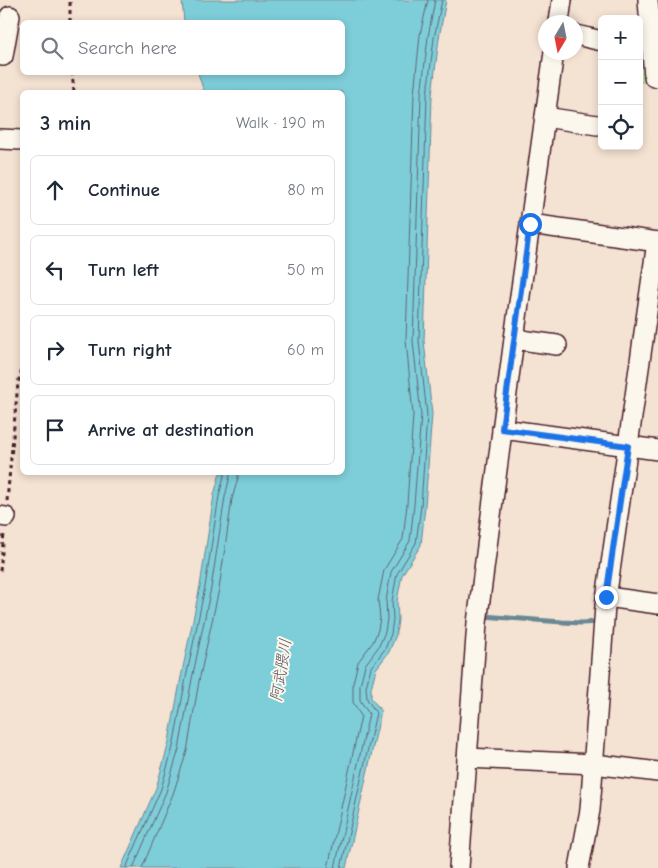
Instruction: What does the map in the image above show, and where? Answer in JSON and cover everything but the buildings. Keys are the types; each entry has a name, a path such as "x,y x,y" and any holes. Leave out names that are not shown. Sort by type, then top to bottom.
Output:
{"street":[{"path":"560,15 562,0"},
{"path":"648,0 645,41 654,77 658,77"},
{"path":"0,55 3,56 10,16"},
{"path":"583,37 598,40"},
{"path":"459,868 477,623 553,60"},
{"path":"545,118 597,125"},
{"path":"0,139 20,140"},
{"path":"530,224 658,242 606,597 590,810 579,868"},
{"path":"514,339 557,345"},
{"path":"502,429 658,450"},
{"path":"606,597 658,604"},
{"path":"467,758 594,764 658,772"}],"path":[{"path":"70,0 70,20"},
{"path":"72,75 74,90"},
{"path":"0,571 3,516 20,376"}],"green space":[{"path":"643,48 651,48 651,81 643,82"}],"water":[{"name":"阿武隈川","path":"182,0 446,0 432,95 424,341 432,414 421,545 402,575 397,601 398,619 396,635 389,652 376,669 371,688 371,698 381,711 346,868 121,868 156,788 168,746 200,586 214,495 219,475 345,475 345,90 203,90 199,75 345,75 345,20 184,20"}],"waterway":[{"path":"483,616 562,622 598,622 597,625"}],"route":[{"path":"530,224 502,429 628,446 606,597"}]}
